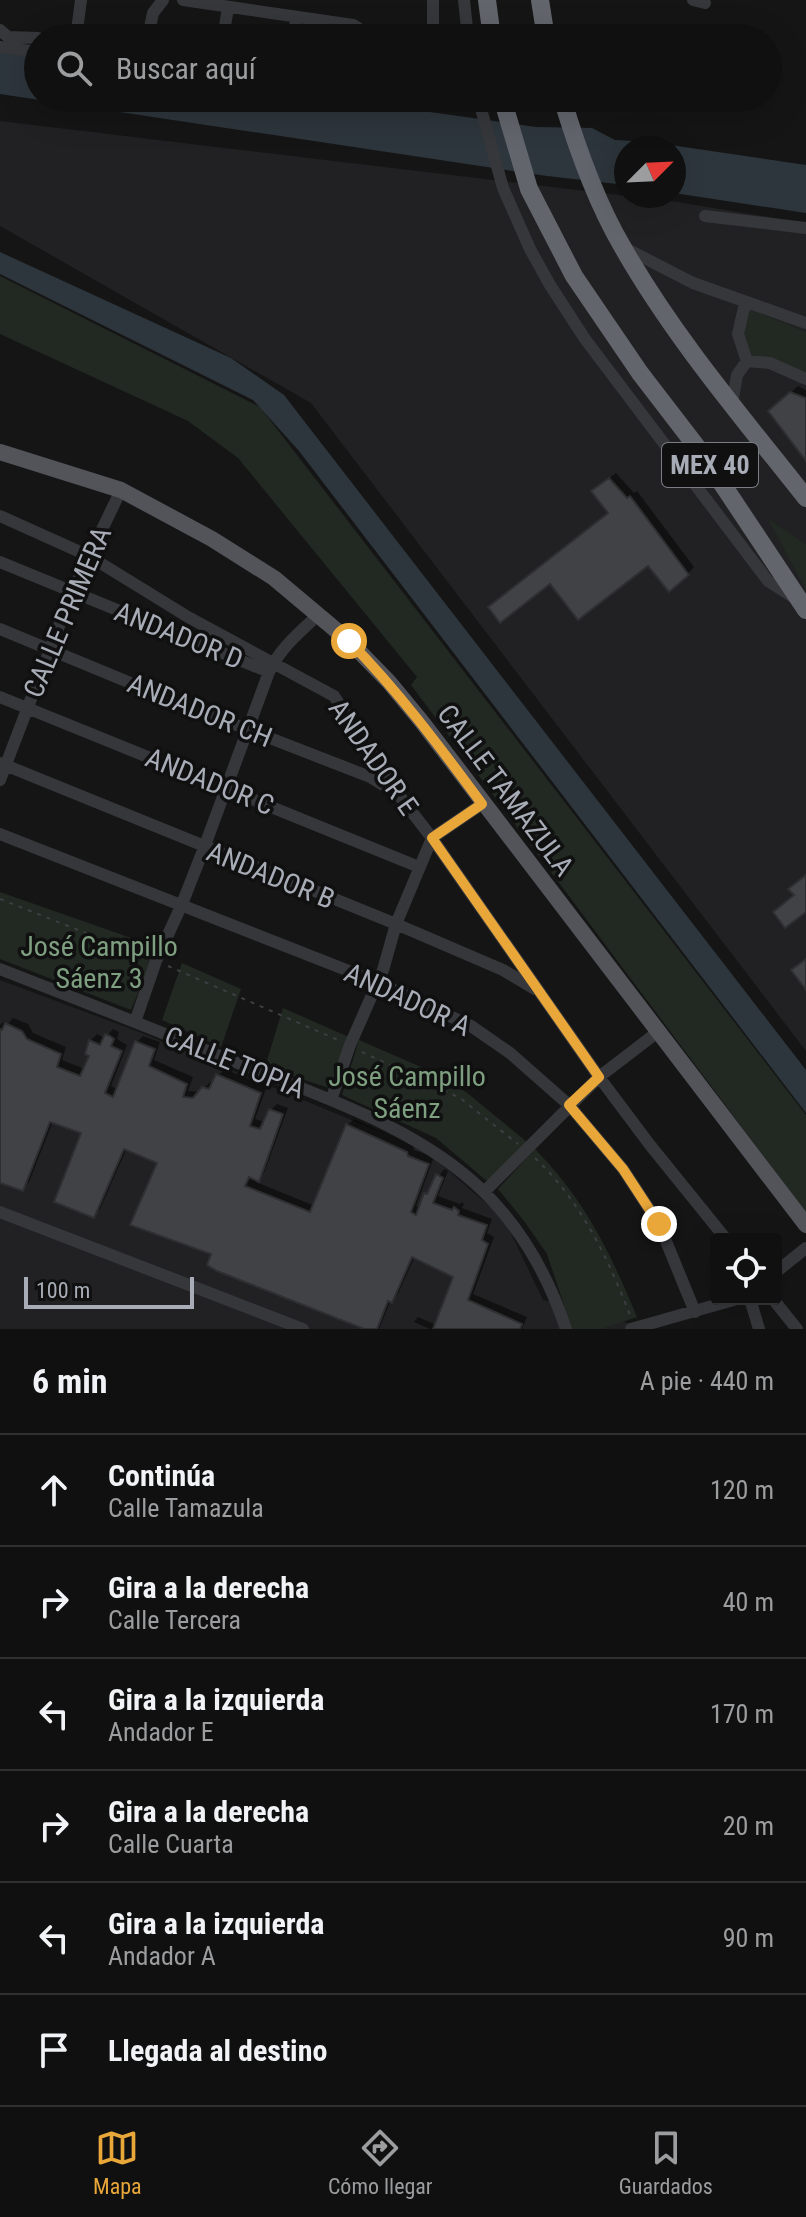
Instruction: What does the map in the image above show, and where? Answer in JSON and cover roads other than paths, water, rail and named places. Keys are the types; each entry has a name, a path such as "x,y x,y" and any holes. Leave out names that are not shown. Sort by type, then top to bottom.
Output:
{"highway":[{"path":"487,0 490,24"},
{"path":"540,0 544,24"},
{"name":"MEX 40","path":"505,112 529,189 549,231 599,313 703,455 803,606"},
{"name":"MEX 40","path":"566,112 597,195 621,246 693,353 806,498"}],"main road":[{"path":"0,452 38,464"},
{"path":"0,461 38,464"},
{"name":"CALLE TAMAZULA","path":"38,464 121,490 212,539 274,578 319,614 389,682 806,1225"}],"street":[{"path":"78,24 81,0"},
{"path":"151,24 153,13 163,0"},
{"path":"183,0 345,24"},
{"path":"433,0 433,24"},
{"path":"464,0 467,24"},
{"path":"225,24 228,8"},
{"path":"295,24 296,18"},
{"path":"0,30 8,37 24,38"},
{"path":"0,47 24,50"},
{"path":"481,112 503,188 530,249 585,339 768,581 803,606"},
{"path":"705,216 806,228"},
{"path":"621,246 662,269 745,303 806,323"},
{"path":"745,303 738,334 747,361"},
{"path":"732,404 737,375 747,361"},
{"path":"747,361 770,363 806,379"},
{"name":"CALLE PRIMERA","path":"0,780 3,764 52,649 72,592 121,490"},
{"name":"ANDADOR E","path":"0,516 89,556 271,667 334,696 398,794 599,1077 721,1233"},
{"name":"ANDADOR D","path":"0,562 179,635 271,667"},
{"path":"135,1022 271,667 292,639 319,614"},
{"path":"179,635 188,617"},
{"name":"ANDADOR CH","path":"0,629 370,777 398,794"},
{"name":"ANDADOR C","path":"0,697 419,867"},
{"name":"ANDADOR B","path":"3,764 396,924 503,970 540,992"},
{"path":"331,1100 396,924 432,838 482,804"},
{"name":"ANDADOR A","path":"0,834 377,982 471,1026 510,1053 569,1105 623,1169 659,1224 689,1319"},
{"name":"CALLE TOPIA","path":"0,969 331,1100 431,1150 484,1192 514,1227 539,1264 566,1329"},
{"path":"484,1192 599,1077 659,1031"},
{"path":"0,1212 303,1329"},
{"path":"782,1267 806,1248"},
{"path":"631,1329 689,1319 723,1305"},
{"path":"752,1305 759,1329"},
{"path":"778,1305 797,1329"}],"park label":[{"name":"José Campillo Sáenz 3","path":"99,962"},
{"name":"José Campillo Sáenz","path":"407,1092"}]}
